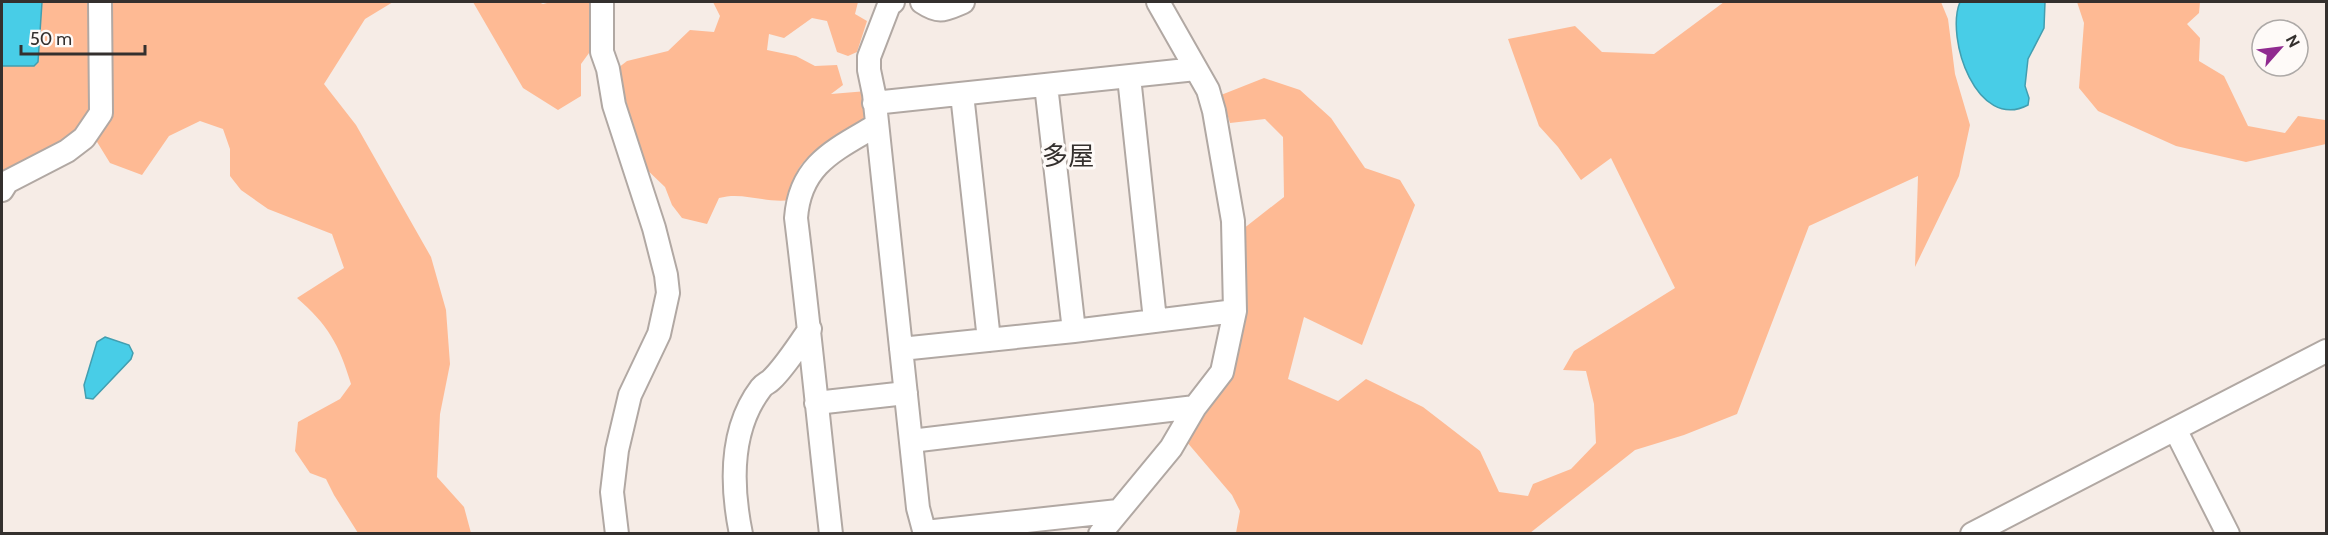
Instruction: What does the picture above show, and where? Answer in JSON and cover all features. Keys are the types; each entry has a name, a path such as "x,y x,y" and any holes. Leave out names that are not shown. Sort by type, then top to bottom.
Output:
{"street":[{"path":"2,190 7,182 67,151 84,138 101,112 100,2"},
{"path":"602,2 602,52 608,69 614,105 656,236 668,293 659,334 630,395 617,450 612,492 617,534"},
{"path":"893,2 889,5 869,57 869,70 877,125 918,508 925,533 1118,511"},
{"path":"921,2 932,9 942,11 963,2"},
{"path":"1100,534 1171,448 1195,407 1222,372 1235,311 1233,221 1224,161 1208,90 1158,2"},
{"path":"874,103 1196,69"},
{"path":"1129,76 1155,320"},
{"path":"1046,85 1074,331"},
{"path":"962,94 988,340"},
{"path":"831,534 810,328 796,218 799,194 809,175 826,156 877,125"},
{"path":"901,349 1235,311"},
{"path":"741,534 734,463 740,429 761,387 771,380 810,328"},
{"path":"1972,534 2326,351"},
{"path":"816,403 906,393"},
{"path":"911,441 1195,407"},
{"path":"2175,429 2228,534"}],"shaded area":[{"path":"42,2 93,2 95,107 82,132 2,178 2,66 34,66 38,62"},
{"path":"105,2 393,2 365,19 324,84 356,125 431,257 446,310 450,364 440,414 437,477 464,507 471,533 358,533 326,479 310,473 295,451 298,422 340,399 351,384 342,357 331,336 317,317 297,298 344,268 332,234 268,209 241,190 230,176 230,149 223,129 200,121 169,136 142,175 110,163 94,137"},
{"path":"473,2 538,2 543,4 591,2 589,53 581,64 581,96 558,110 523,88"},
{"path":"713,2 858,2 855,14 867,21 857,52 848,56 837,52 827,21 812,18 784,38 769,34 767,50 796,56 815,66 837,65 843,85 831,94 867,91 869,116 822,146 805,161 795,176 791,200 737,196 719,198 707,224 682,218 672,205 665,187 642,165 618,68 627,61 668,51 690,30 714,32 720,16"},
{"path":"1724,2 1941,2 1948,19 1955,74 1970,125 1959,176 1915,267 1918,176 1809,226 1737,414 1684,435 1635,450 1530,533 1236,533 1240,511 1232,495 1186,441 1234,375 1242,306 1243,229 1284,197 1283,137 1265,119 1230,123 1221,95 1264,78 1300,90 1331,118 1365,168 1400,180 1415,205 1362,345 1304,317 1288,379 1338,401 1366,379 1423,407 1480,451 1499,492 1528,496 1533,484 1571,469 1596,443 1594,404 1586,371 1563,370 1574,351 1675,288 1611,158 1581,180 1558,147 1539,126 1508,39 1575,26 1602,52 1654,54"},
{"path":"2077,2 2200,2 2199,13 2187,24 2200,38 2199,61 2224,76 2248,126 2285,133 2298,116 2325,120 2326,144 2246,162 2176,146 2098,111 2079,88 2084,23"}],"water":[{"path":"2,2 42,2 38,62 34,66 2,66"},
{"path":"1960,2 2045,2 2044,28 2028,59 2025,86 2029,98 2028,105 2010,110 1994,105 1980,94 1961,58 1957,37"},
{"path":"105,337 129,345 133,353 131,359 93,399 86,398 84,385 97,342"}],"district":[{"name":"多屋","path":"1068,156"}]}
